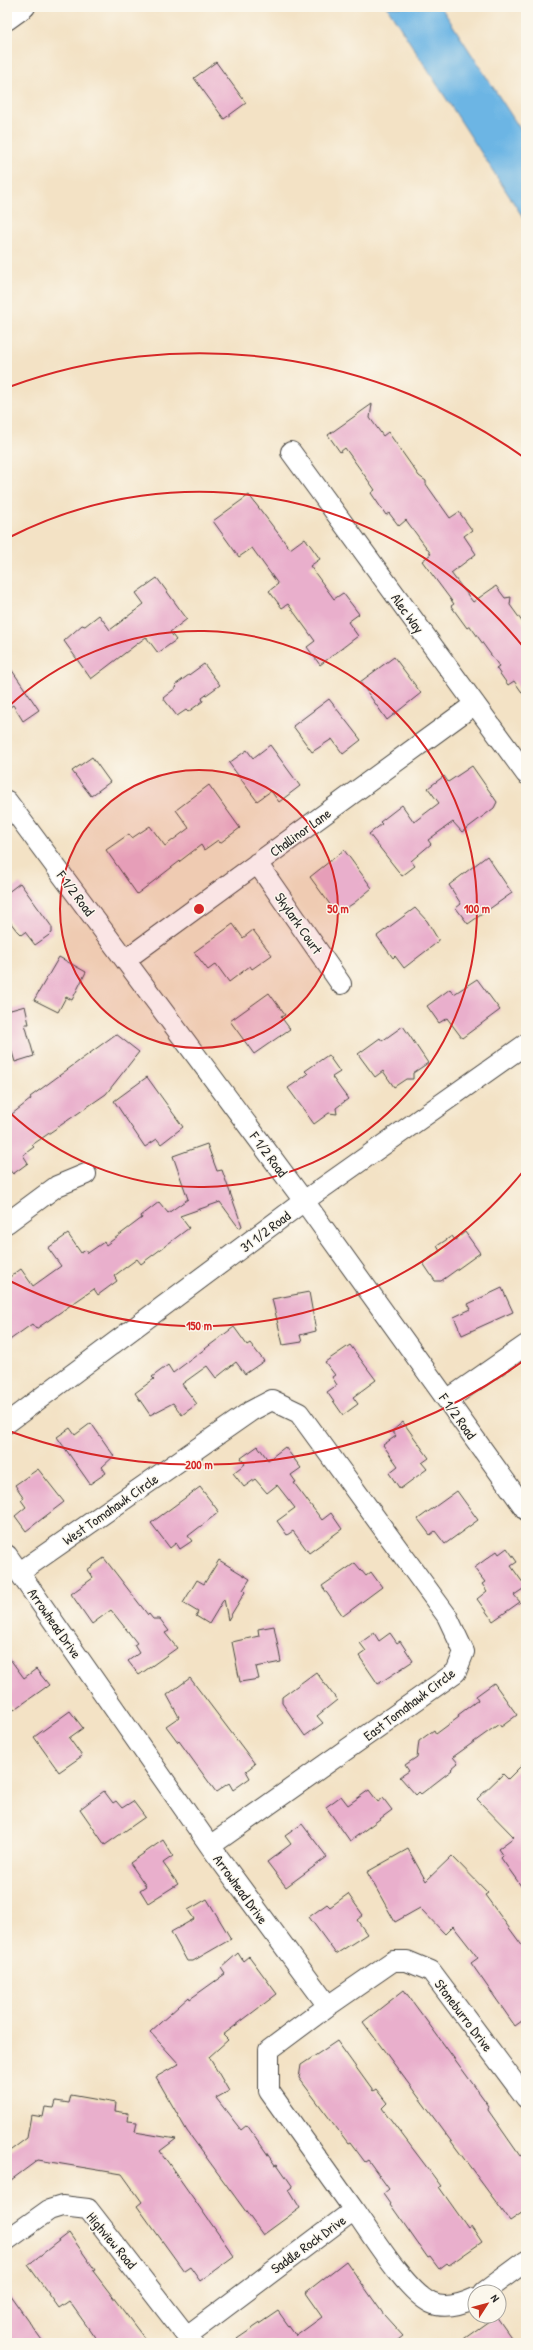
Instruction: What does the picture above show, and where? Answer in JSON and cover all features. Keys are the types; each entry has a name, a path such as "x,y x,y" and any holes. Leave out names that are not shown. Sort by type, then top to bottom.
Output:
{"street":[{"path":"7,20 25,7"},
{"name":"Alec Way","path":"291,452 526,774"},
{"name":"Challinor Lane","path":"125,960 475,704"},
{"name":"F 1/2 Road","path":"7,800 304,1201 526,1510"},
{"name":"Skylark Court","path":"257,863 341,984"},
{"name":"31 1/2 Road","path":"7,1423 304,1201 526,1044"},
{"path":"7,1223 57,1186 86,1174"},
{"path":"447,1400 526,1345"},
{"name":"West Tomahawk Circle","path":"20,1572 251,1411 272,1400 299,1413 372,1514"},
{"name":"East Tomahawk Circle","path":"210,1846 456,1672 464,1652 447,1616 372,1514"},
{"name":"Arrowhead Drive","path":"7,1555 210,1846 328,2006"},
{"name":"Stoneburro Drive","path":"328,2006 393,1961 407,1962 431,1971 526,2098"},
{"path":"328,2006 269,2050 269,2091 354,2210"},
{"name":"Highview Road","path":"7,2240 49,2210 62,2206 88,2209 190,2339"},
{"name":"Saddle Rock Drive","path":"190,2339 354,2210 406,2282 431,2303 451,2306 467,2301"},
{"path":"495,2284 526,2261"}],"water":[{"path":"387,7 441,7 526,138 526,222"}],"building":[{"path":"216,62 246,103 224,119 194,78"},
{"path":"372,404 370,418 383,436 388,432 419,476 426,481 426,484 450,518 459,512 472,530 464,536 476,554 451,573 473,602 496,586 505,598 511,597 510,605 526,627 526,698 514,681 508,685 496,668 499,666 470,626 467,628 451,606 454,604 422,561 431,554 406,520 399,526 389,513 386,515 371,493 375,490 345,448 340,452 328,435"},
{"path":"249,495 290,549 305,538 320,559 310,566 334,599 343,593 359,614 348,622 358,636 320,665 307,647 315,641 288,604 282,608 269,591 278,584 252,548 239,557 213,521"},
{"path":"157,578 187,619 170,632 176,640 158,653 146,637 91,679 64,641 82,625 85,626 99,615 110,630 144,604 136,593"},
{"path":"394,657 421,693 387,720 360,682"},
{"path":"7,663 39,710 23,721 13,705 7,709"},
{"path":"204,664 220,685 202,698 203,701 188,712 186,710 177,716 163,698 177,687 175,685"},
{"path":"329,699 361,740 343,754 332,739 312,752 293,726"},
{"path":"270,745 300,786 279,802 271,791 257,801 229,763 247,750 253,758"},
{"path":"92,757 110,782 91,796 72,771"},
{"path":"472,766 497,802 494,808 462,832 453,822 428,840 431,844 411,861 415,866 402,876 369,834 382,824 380,822 402,805 414,822 439,803 428,788 444,776 448,782"},
{"path":"209,785 240,828 220,843 218,840 204,850 201,845 137,894 106,850 129,834 132,838 150,826 165,846 189,828 176,810"},
{"path":"344,850 372,888 354,903 337,914 310,877"},
{"path":"487,856 512,893 468,924 456,908 461,904 449,885"},
{"path":"20,883 52,927 52,933 35,945 25,932 21,935 7,918 7,893"},
{"path":"415,908 427,921 439,941 404,968 395,956 393,958 377,936"},
{"path":"233,924 243,938 253,930 272,955 252,969 250,966 229,982 216,964 208,970 194,952"},
{"path":"59,957 86,972 72,1000 66,997 58,1012 34,1000"},
{"path":"477,979 500,1010 462,1038 447,1018 439,1023 427,1006 450,989 454,994"},
{"path":"269,993 285,1015 281,1017 290,1029 254,1054 230,1021"},
{"path":"25,1006 29,1024 25,1024 34,1056 15,1062 12,1052 7,1053 7,1011"},
{"path":"403,1026 428,1063 413,1073 413,1079 406,1079 394,1087 383,1071 375,1077 358,1054 380,1038 382,1041"},
{"path":"116,1034 139,1052 106,1094 32,1145 34,1147 23,1155 28,1163 13,1174 7,1167 7,1118 31,1099 30,1097"},
{"path":"328,1055 340,1072 332,1077 348,1099 336,1108 337,1114 329,1113 314,1124 288,1088 308,1074 305,1071"},
{"path":"147,1077 183,1127 161,1144 157,1139 145,1147 114,1101"},
{"path":"207,1144 217,1171 222,1170 242,1226 239,1228 220,1202 180,1216 189,1228 141,1264 137,1259 114,1276 117,1281 98,1295 94,1289 36,1329 32,1324 7,1342 7,1279 21,1269 33,1286 61,1266 48,1248 68,1234 81,1253 86,1250 88,1253 104,1242 106,1245 142,1218 141,1216 159,1202 168,1213 188,1199 173,1156"},
{"path":"465,1232 480,1253 441,1281 435,1281 423,1263 440,1251 437,1246 452,1236 455,1240"},
{"path":"502,1288 513,1312 462,1335 454,1317 471,1309 468,1304"},
{"path":"309,1292 316,1331 300,1335 302,1342 283,1345 272,1299"},
{"path":"234,1327 247,1345 250,1343 264,1361 245,1374 236,1362 216,1378 207,1366 182,1384 197,1404 182,1415 173,1403 150,1415 135,1393 154,1379 152,1377 168,1365 173,1373"},
{"path":"350,1345 376,1380 353,1397 358,1404 343,1415 327,1392 337,1385 332,1377 335,1375 325,1362"},
{"path":"403,1422 429,1458 422,1463 427,1469 400,1489 389,1473 398,1466 383,1445 396,1436 392,1431"},
{"path":"91,1423 114,1456 102,1467 106,1473 90,1484 57,1437 70,1428 75,1435"},
{"path":"258,1446 268,1460 285,1447 301,1468 291,1475 296,1482 294,1483 322,1520 331,1513 342,1529 309,1553 293,1531 287,1535 277,1521 295,1508 277,1485 267,1493 255,1479 244,1487 233,1473 245,1464 241,1458"},
{"path":"38,1469 64,1502 26,1531 15,1516 26,1507 21,1500 24,1498 15,1485"},
{"path":"200,1487 219,1512 188,1536 192,1541 180,1549 176,1543 170,1548 151,1523"},
{"path":"457,1491 478,1520 445,1544 435,1531 430,1535 418,1519"},
{"path":"507,1548 517,1562 511,1566 526,1587 514,1595 520,1602 493,1621 477,1599 487,1591 482,1584 485,1582 474,1568 497,1551 499,1554"},
{"path":"104,1558 148,1615 149,1614 153,1619 160,1619 169,1631 165,1633 177,1648 139,1675 128,1661 139,1653 134,1645 137,1643 111,1610 92,1624 71,1594 93,1578 87,1570"},
{"path":"219,1560 250,1579 243,1590 245,1592 228,1620 224,1599 209,1624 196,1616 198,1612 183,1603 197,1580 204,1584"},
{"path":"355,1563 366,1576 371,1572 382,1587 343,1616 322,1586"},
{"path":"274,1626 281,1662 256,1667 259,1679 240,1682 232,1642 259,1636 258,1629"},
{"path":"374,1633 379,1641 390,1633 397,1643 400,1641 413,1661 378,1684 359,1656 366,1651 360,1643"},
{"path":"7,1655 24,1678 36,1669 49,1685 14,1710 7,1701"},
{"path":"316,1672 337,1700 317,1716 323,1723 305,1736 282,1703 282,1697"},
{"path":"190,1678 255,1764 246,1771 250,1778 233,1790 229,1783 216,1792 179,1741 178,1742 166,1726 179,1717 167,1695"},
{"path":"494,1683 517,1715 501,1727 499,1724 453,1757 458,1763 451,1769 452,1770 421,1794 419,1792 416,1795 400,1777 409,1771 405,1765 417,1757 419,1741 434,1730 436,1734 459,1717 458,1715 478,1700 476,1696"},
{"path":"70,1711 83,1728 69,1738 82,1756 59,1772 34,1737"},
{"path":"526,1761 526,1893 501,1858 503,1856 498,1849 514,1837 477,1799 503,1774 508,1779"},
{"path":"369,1790 378,1802 383,1798 392,1810 350,1841 326,1807 341,1796 348,1805"},
{"path":"104,1791 113,1803 116,1801 122,1808 133,1801 145,1817 105,1845 80,1809"},
{"path":"302,1824 327,1857 286,1887 267,1862 291,1844 285,1836"},
{"path":"163,1840 173,1856 163,1863 178,1884 148,1903 140,1890 146,1886 130,1863"},
{"path":"408,1849 426,1881 452,1856 488,1893 485,1895 526,1951 526,2018 515,2026 471,1963 478,1958 453,1926 445,1934 420,1908 395,1922 367,1872"},
{"path":"348,1894 363,1915 357,1920 367,1934 336,1954 309,1917 327,1904 330,1907"},
{"path":"207,1899 231,1939 193,1961 187,1961 171,1932 194,1919 188,1910"},
{"path":"238,1953 243,1961 249,1956 277,1994 223,2035 228,2040 209,2057 229,2091 216,2098 241,2130 247,2125 275,2165 277,2164 293,2187 289,2190 300,2208 263,2235 187,2131 156,2077 179,2064 150,2032 189,1997 190,1999 225,1974 221,1968"},
{"path":"404,1990 489,2106 488,2110 520,2156 526,2152 526,2210 510,2221 363,2022"},
{"path":"337,2041 373,2091 376,2089 387,2103 382,2108 441,2186 439,2187 468,2228 471,2226 482,2242 449,2265 447,2263 439,2269 430,2257 428,2258 383,2194 389,2189 368,2160 365,2162 350,2142 348,2143 299,2078 301,2065"},
{"path":"71,2095 116,2103 115,2111 128,2113 127,2121 137,2122 135,2132 176,2139 160,2151 234,2256 200,2281 190,2267 184,2271 137,2206 142,2202 122,2174 38,2160 7,2183 7,2153 27,2138 31,2115 43,2117 45,2107 54,2108 56,2101 69,2103"},
{"path":"69,2233 95,2270 93,2271 148,2343 99,2343 69,2301 59,2308 28,2265"},
{"path":"346,2261 384,2315 403,2336 394,2343 231,2343 278,2311 296,2336 322,2317 305,2293"},
{"path":"7,2291 27,2319 44,2343 7,2343"},
{"path":"485,2324 502,2324 515,2343 458,2343"}]}
